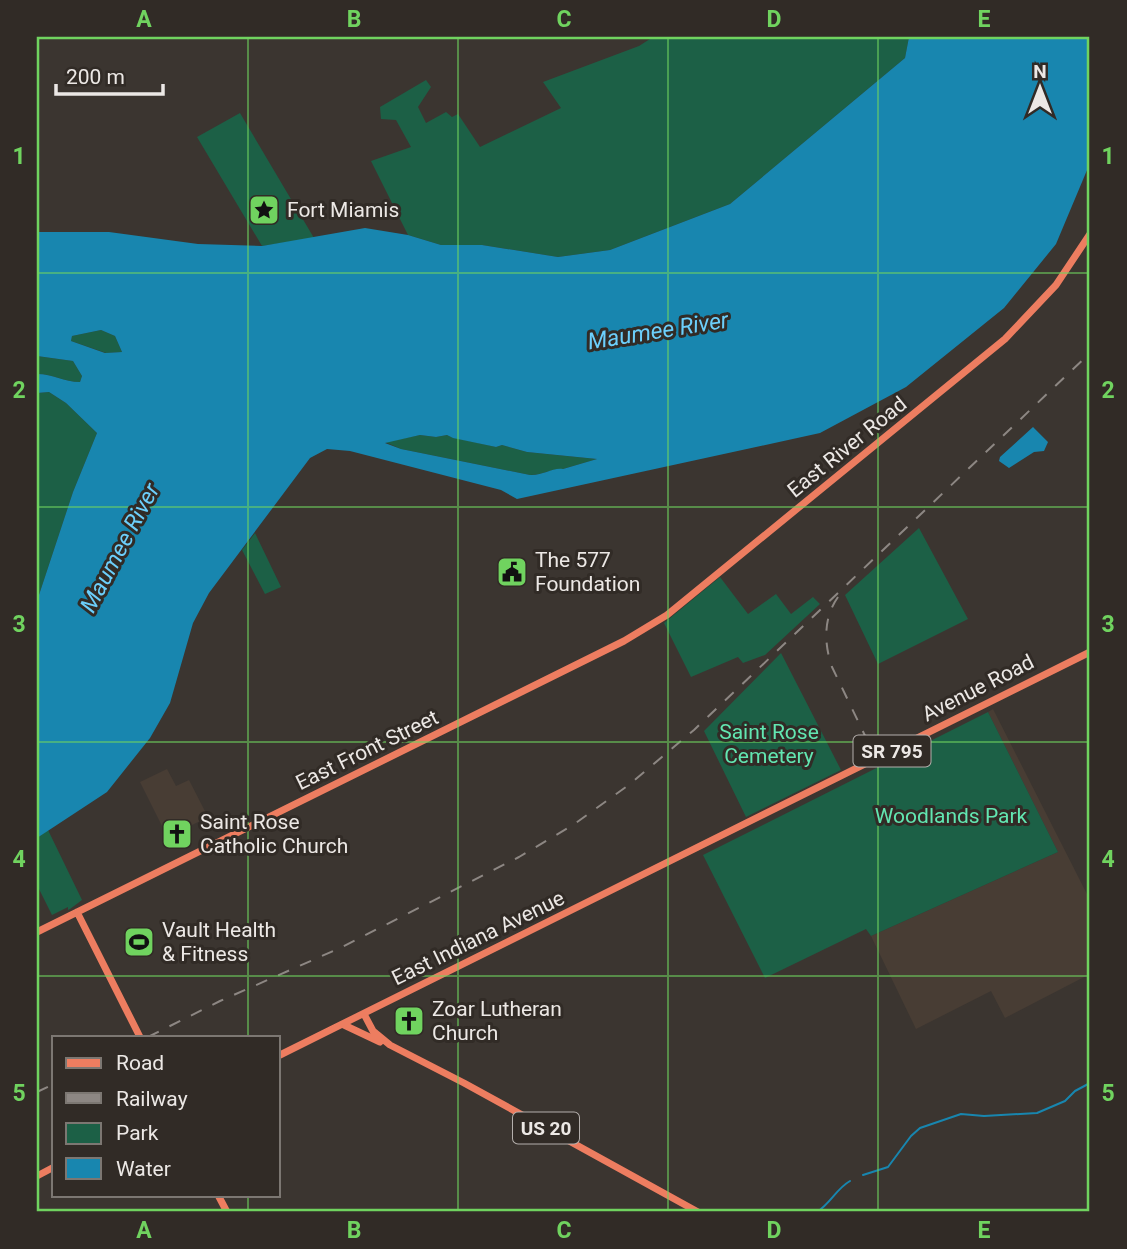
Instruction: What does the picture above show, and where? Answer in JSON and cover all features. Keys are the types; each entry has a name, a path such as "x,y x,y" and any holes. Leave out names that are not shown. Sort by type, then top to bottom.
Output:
{"main road":[{"name":"East River Road","path":"597,655 646,629 680,606 987,355 1024,321 1056,285 1090,234"},
{"name":"Avenue Road","path":"694,850 1090,652"},
{"name":"East Front Street","path":"37,932 597,655"},
{"name":"East Indiana Avenue","path":"280,1055 694,850"},
{"path":"77,912 139,1036"},
{"name":"US 20","path":"364,1014 379,1037 393,1047"},
{"name":"US 20","path":"343,1025 464,1083 698,1212"},
{"path":"219,1196 227,1212"}],"shaded area":[{"path":"993,709 1090,900 1090,974 1005,1018 991,991 916,1029 871,936 1058,852 988,712"},
{"path":"167,769 176,786 189,780 208,817 186,828 177,823 164,830 140,782"}],"green space":[{"path":"650,37 909,37 905,58 730,204 610,250 558,257 482,245 441,245 408,235 371,161 411,147 396,120 381,119 380,107 426,80 431,87 418,107 426,123 446,112 452,117 458,114 480,147 561,108 543,82 639,46"},
{"path":"240,113 314,238 262,246 197,137"},
{"path":"101,330 115,336 122,352 106,353 71,341 72,336"},
{"path":"37,356 73,361 82,376 80,382 37,374"},
{"path":"49,392 66,403 97,433 73,492 37,601 37,393"},
{"path":"420,435 447,435 527,452 597,459 530,475 401,449 385,442"},
{"path":"919,528 968,619 878,664 845,595"},
{"path":"255,533 281,587 265,594 242,550"},
{"path":"720,577 748,614 776,594 791,614 813,597 820,604 765,655 743,663 738,657 691,677 664,623"},
{"name":"Saint Rose Cemetery","path":"781,653 841,770 746,817 704,731"},
{"name":"Woodlands Park","path":"988,712 1058,852 871,936 866,929 765,978 703,855"},
{"path":"48,830 82,900 68,910 68,907 52,915 37,885 37,838"}],"water":[{"name":"Maumee River","path":"909,37 1090,37 1090,163 1056,244 1004,308 906,387 820,433 517,499 501,490 350,451 327,449 310,458 209,593 193,623 170,703 150,738 107,792 37,838 37,601 73,492 97,433 66,403 49,392 37,393 37,374 80,382 82,376 73,361 37,356 37,232 109,232 198,244 262,246 365,228 408,235 441,245 482,245 558,257 610,250 730,204 905,58","holes":["101,330 115,336 122,352 105,353 71,341 72,336","420,435 447,435 527,452 597,459 530,475 401,449 385,443"]},
{"path":"1033,427 1048,442 1044,451 1034,452 1009,468 999,461 1000,457"}],"waterway":[{"path":"863,1175 888,1167 920,1128 961,1114 984,1116 1037,1113 1065,1101 1075,1091 1090,1083"},
{"path":"817,1212 850,1181"}],"railway":[{"path":"150,1036 220,1001 340,948 519,857 573,825 630,784 694,730 1090,353"},
{"path":"838,597 827,622 829,658 870,746"},
{"path":"37,1092 52,1085"}],"place":[{"name":"Fort Miamis","path":"264,210"},
{"name":"The 577 Foundation","path":"512,572"},
{"name":"Saint Rose Catholic Church","path":"177,834"},
{"name":"Vault Health & Fitness","path":"139,942"},
{"name":"Zoar Lutheran Church","path":"409,1021"}]}
